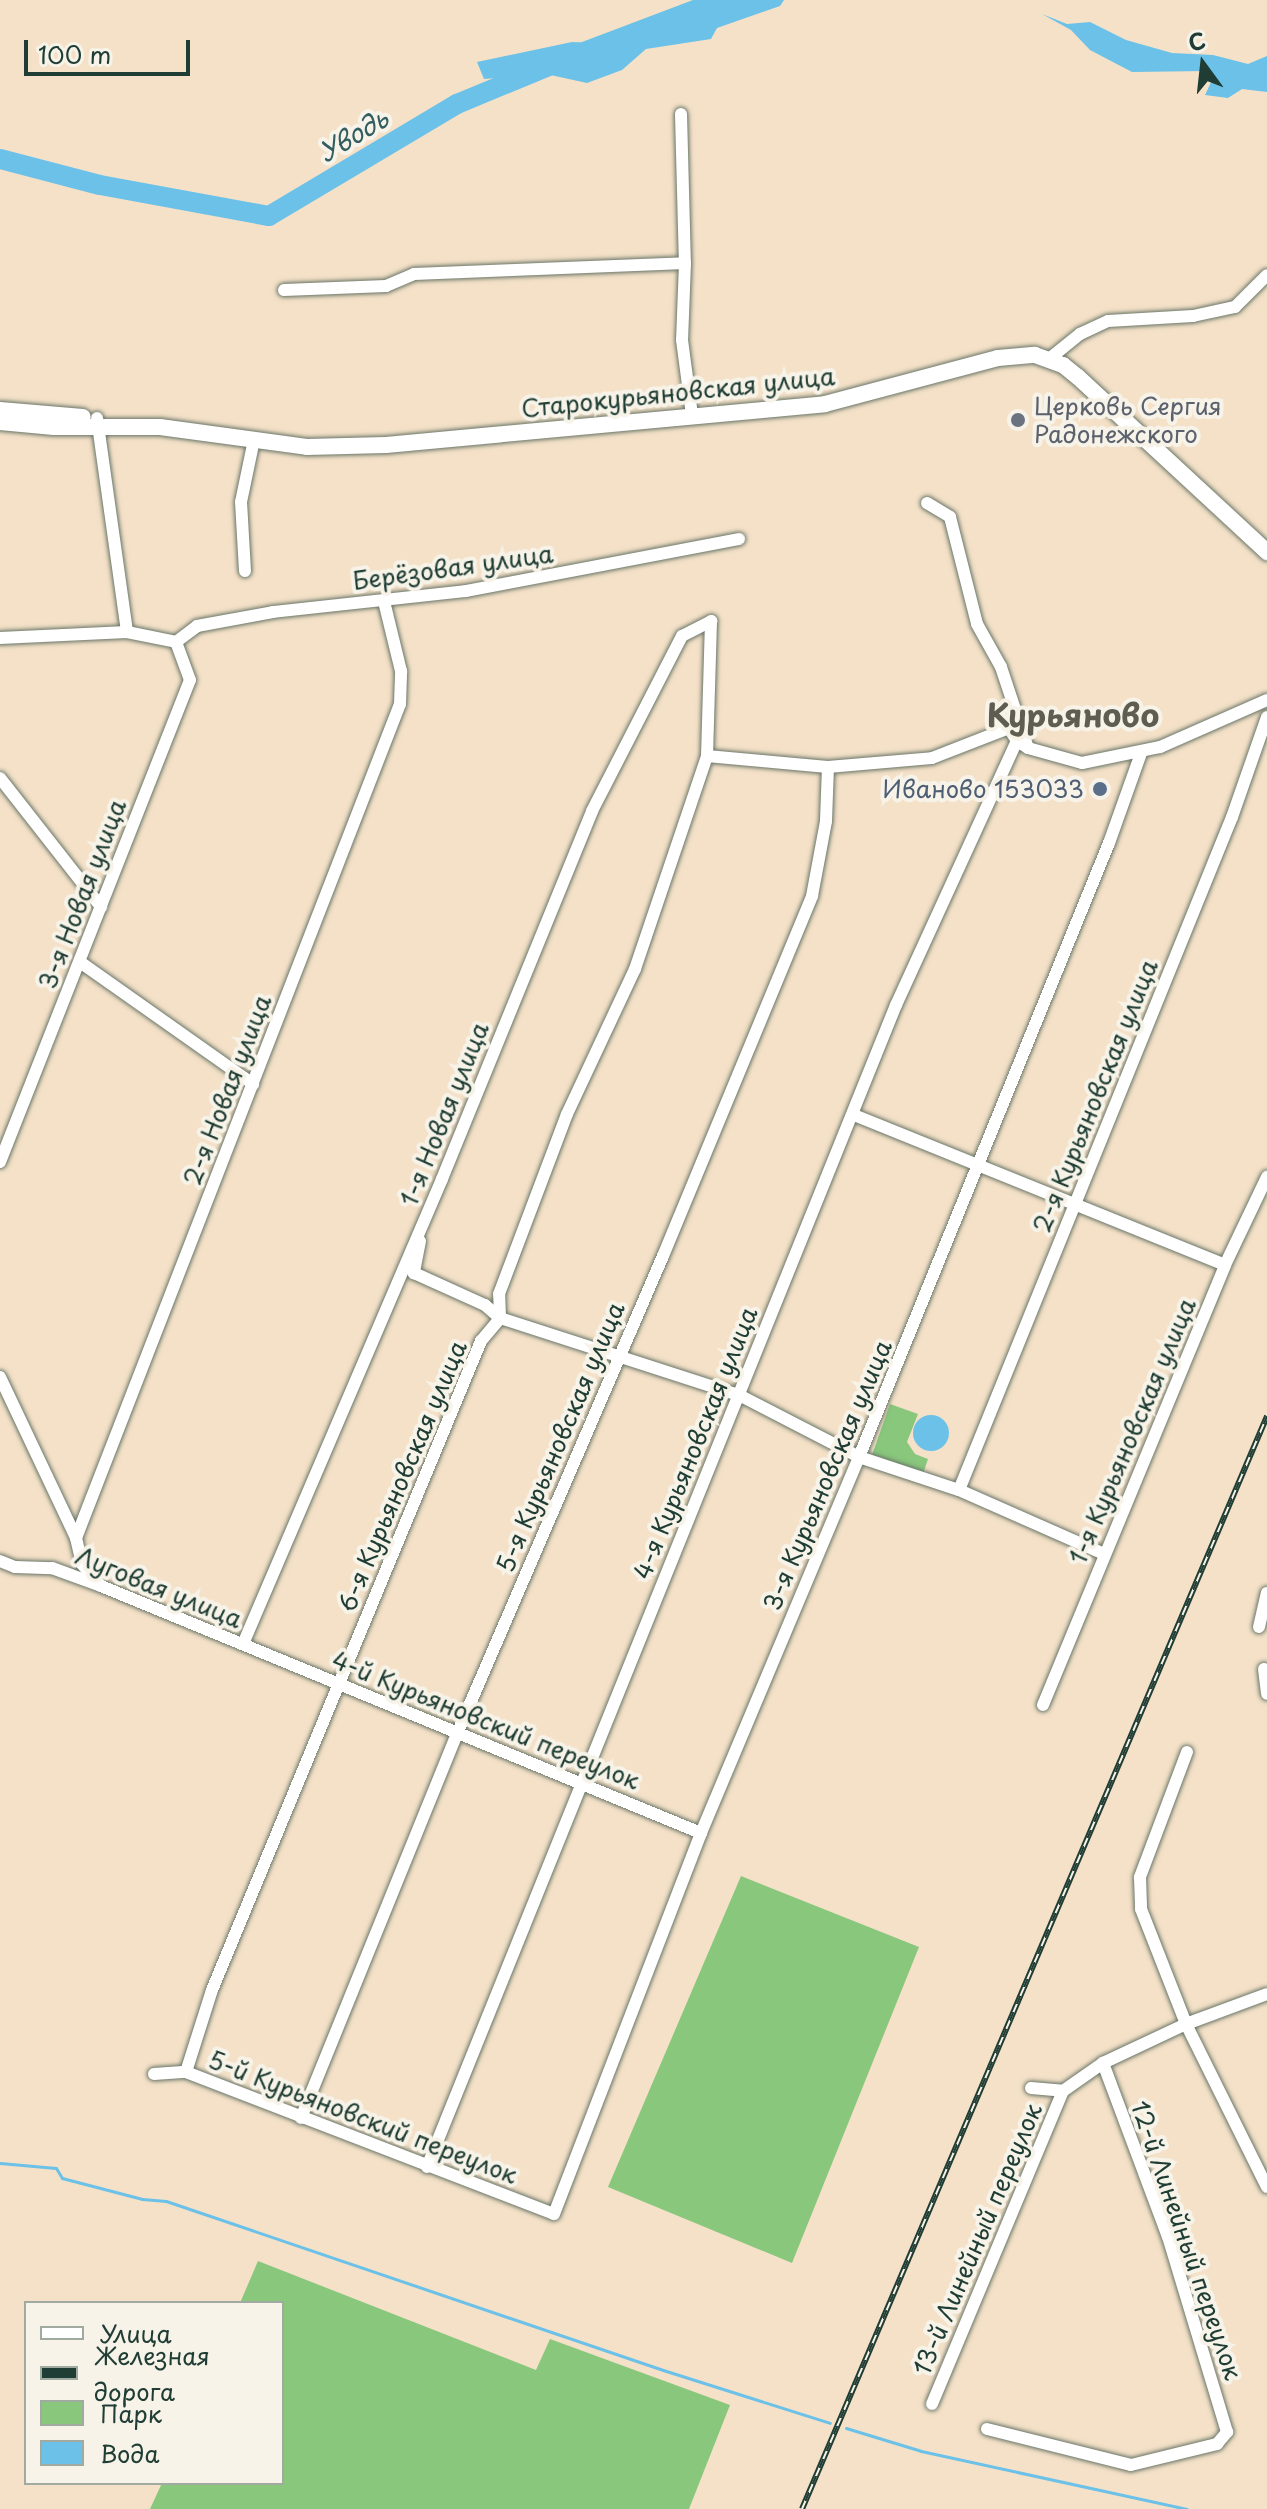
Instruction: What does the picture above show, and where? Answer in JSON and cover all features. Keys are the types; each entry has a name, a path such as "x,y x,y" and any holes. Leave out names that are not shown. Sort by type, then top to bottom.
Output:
{"main road":[{"name":"Старокурьяновская улица","path":"0,422 54,427 97,422 160,427 307,447 386,445 825,404 998,358 1019,354 1049,359"},
{"path":"1049,359 1063,365 1120,414 1267,552"},
{"path":"0,410 97,422"}],"street":[{"path":"681,114 685,263 682,340 692,415"},
{"path":"284,290 386,286 414,274 685,263"},
{"path":"1049,359 1080,334 1108,321 1193,316 1235,307 1267,275"},
{"path":"97,422 127,632"},
{"path":"245,571 241,502 254,440"},
{"path":"927,503 950,517 977,624 1001,667 1022,744"},
{"name":"Берёзовая улица","path":"176,642 197,626 273,612 481,588 739,539"},
{"name":"2-я Новая улица","path":"76,1538 400,704 401,671 384,601"},
{"name":"6-я Курьяновская улица","path":"186,2072 212,1990 481,1341 500,1318 499,1294 567,1114 635,969 707,756 711,621"},
{"name":"1-я Новая улица","path":"249,1646 598,798 682,636 711,621"},
{"path":"0,638 127,632 176,642"},
{"name":"3-я Новая улица","path":"0,1162 190,680 176,642"},
{"path":"707,756 828,767 932,758 1009,728 1022,744 1082,763 1141,753 1267,700"},
{"name":"2-я Курьяновская улица","path":"959,1490 1232,817 1267,717"},
{"name":"4-я Курьяновская улица","path":"427,2167 896,1005 1022,744"},
{"name":"3-я Курьяновская улица","path":"554,2214 701,1833 859,1457 1109,843 1141,753"},
{"name":"5-я Курьяновская улица","path":"301,2118 457,1734 812,896 826,821 828,767"},
{"path":"0,778 101,907"},
{"path":"80,962 253,1084"},
{"path":"854,1115 1225,1265"},
{"name":"1-я Курьяновская улица","path":"1043,1705 1225,1265 1267,1177"},
{"path":"424,1219 414,1273 485,1305 500,1318 739,1395 859,1457 959,1490 1104,1554"},
{"path":"0,1377 76,1538 82,1564 101,1586"},
{"name":"Луговая улица","path":"0,1561 15,1567 52,1568 249,1646"},
{"path":"1259,1627 1267,1593"},
{"name":"4-й Курьяновский переулок","path":"249,1646 701,1833"},
{"path":"1264,1669 1267,1694"},
{"path":"1187,1752 1140,1877 1141,1909 1186,2024 1267,2187"},
{"path":"1031,2088 1063,2091 1103,2063 1186,2024 1267,1994"},
{"name":"12-й Линейный переулок","path":"987,2429 1131,2465 1217,2444 1227,2432 1168,2237 1103,2063"},
{"name":"5-й Курьяновский переулок","path":"154,2074 186,2072 554,2214"},
{"name":"13-й Линейный переулок","path":"932,2404 1063,2091"}],"green space":[{"path":"890,1404 918,1414 907,1442 915,1454 928,1459 923,1474 872,1455"},
{"path":"741,1876 919,1947 792,2263 608,2187"},
{"path":"258,2261 536,2370 550,2339 730,2405 689,2509 150,2509 161,2485 284,2485 284,2301 241,2301"}],"water":[{"path":"726,0 784,0 780,6 717,28 711,39 646,49 622,70 587,83 546,74 484,79 477,62 572,42 627,44 645,27 691,17"},
{"path":"1042,14 1067,24 1090,22 1126,40 1172,53 1213,55 1248,64 1267,56 1267,92 1242,89 1228,98 1205,95 1213,78 1206,71 1132,72 1090,50 1071,30"},
{"path":"931,1415 944,1420 949,1433 944,1446 931,1451 918,1446 913,1433 918,1420"}],"waterway":[{"name":"Уводь","path":"581,53 721,0"},
{"name":"Уводь","path":"0,159 100,185 269,216 457,104 551,65"},
{"path":"0,2163 56,2168 62,2178 142,2199 166,2201 663,2370 830,2423"},
{"path":"846,2428 921,2451 1187,2509"}],"railway":[{"path":"802,2509 1267,1416"}],"place":[{"name":"Церковь Сергия Радонежского","path":"1018,420"},
{"name":"Иваново 153033","path":"1100,789"}],"district":[{"name":"Курьяново","path":"1073,714"}]}
